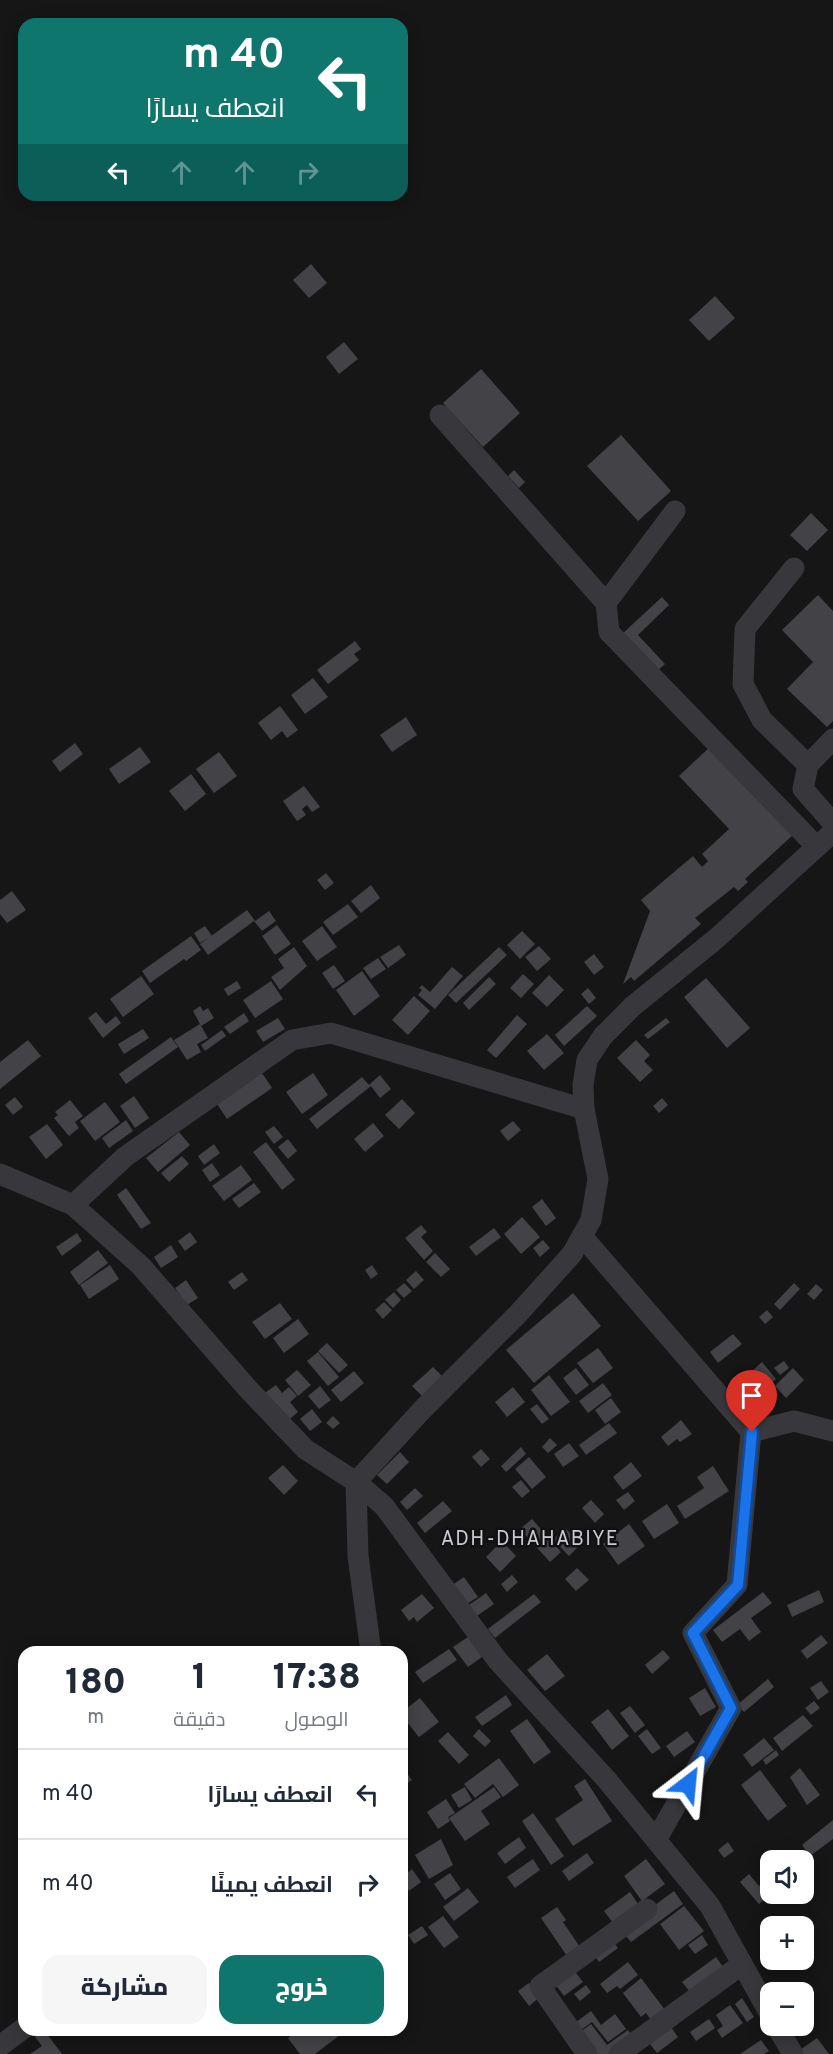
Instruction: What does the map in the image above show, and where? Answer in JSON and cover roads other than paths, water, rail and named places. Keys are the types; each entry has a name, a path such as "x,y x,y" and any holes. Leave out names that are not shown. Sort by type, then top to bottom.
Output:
{"street":[{"path":"440,415 606,603 609,632 817,847"},
{"path":"606,603 675,511"},
{"path":"794,568 745,629 743,684 762,720 808,765"},
{"path":"833,739 808,765 803,789 833,823"},
{"path":"370,1646 358,1556 356,1482 422,1410 517,1315 572,1254 591,1220 598,1179 584,1109 583,1084 587,1060 603,1036 633,1006 717,938 833,832"},
{"path":"73,1205 126,1156 292,1040 331,1033 584,1109"},
{"path":"0,1174 73,1205 141,1266 248,1389 305,1449 356,1482 384,1506 498,1661 607,1780 710,1906 760,1997"},
{"path":"582,1236 752,1432 738,1585 693,1633 731,1708 656,1840"},
{"path":"752,1432 794,1421 833,1431"},
{"path":"587,2054 540,1986 647,1909"},
{"path":"619,2054 741,1965"},
{"path":"0,2046 18,2032"},
{"path":"782,2036 793,2054"}],"district":[{"name":"ADH-DHAHABIYE","path":"530,1538"}]}
